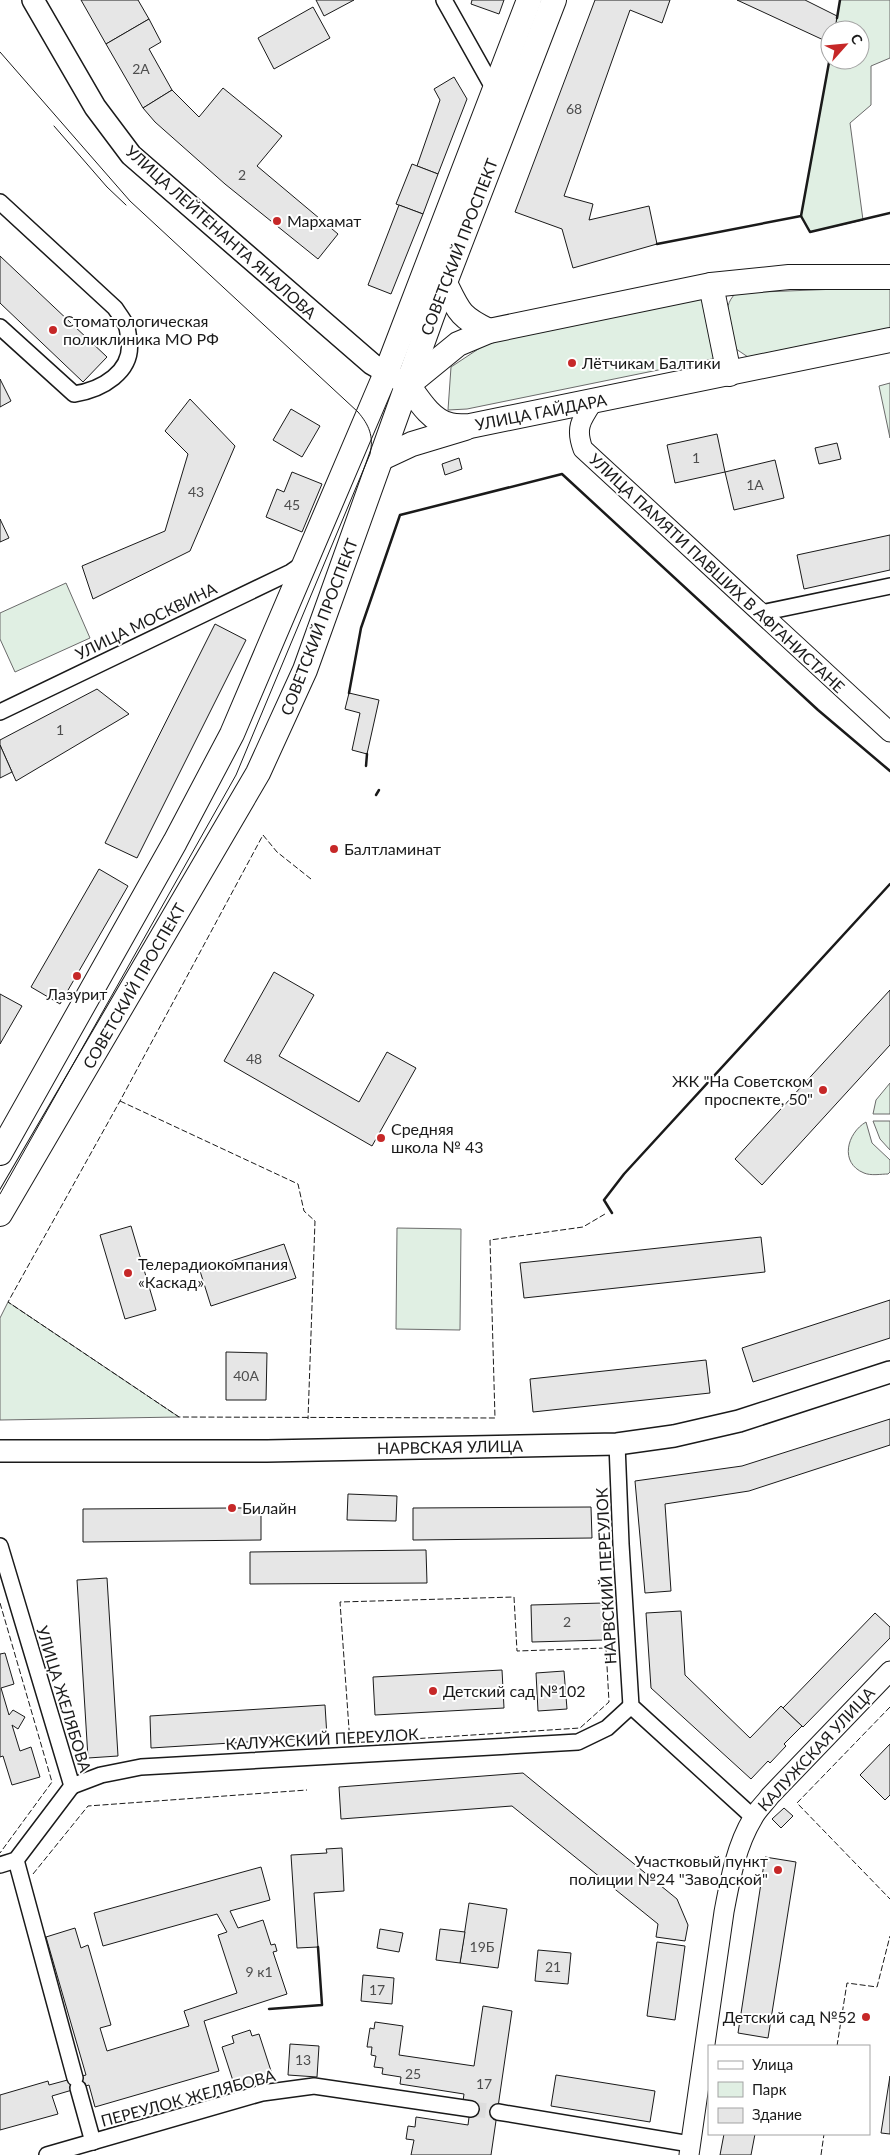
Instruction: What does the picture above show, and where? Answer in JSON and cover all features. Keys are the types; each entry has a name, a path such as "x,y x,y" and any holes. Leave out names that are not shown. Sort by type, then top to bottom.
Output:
{"main road":[{"name":"УЛИЦА ЛЕЙТЕНАНТА ЯНАЛОВА","path":"33,0 95,107 132,155 372,364 408,385"},
{"name":"СОВЕТСКИЙ ПРОСПЕКТ","path":"0,1152 218,764 307,561 386,372 529,0"},
{"name":"СОВЕТСКИЙ ПРОСПЕКТ","path":"0,1214 258,773 305,670 445,283 554,0"},
{"path":"408,385 458,344 489,331 711,285 789,277 890,277"},
{"path":"445,283 462,316 489,331"},
{"path":"711,285 729,374"},
{"name":"УЛИЦА ГАЙДАРА","path":"408,385 425,409 442,422 450,425 470,426 890,340"},
{"path":"382,458 412,444 470,426"},
{"name":"НАРВСКАЯ УЛИЦА","path":"0,1451 267,1451 616,1444 674,1436 739,1421 890,1372"}],"street":[{"path":"444,0 494,91"},
{"path":"0,202 115,308 127,326 130,348 128,361 118,374 91,392 74,394 0,327"},
{"name":"УЛИЦА ПАМЯТИ ПАВШИХ В АФГАНИСТАНЕ","path":"593,402 584,415 579,427 582,449 890,732"},
{"name":"УЛИЦА МОСКВИНА","path":"0,712 290,572 307,561"},
{"path":"761,613 890,586"},
{"name":"НАРВСКИЙ ПЕРЕУЛОК","path":"616,1444 620,1544 632,1706"},
{"name":"УЛИЦА ЖЕЛЯБОВА","path":"0,1546 72,1786 16,1860"},
{"name":"КАЛУЖСКАЯ УЛИЦА","path":"689,2150 724,1912 739,1852 753,1816 890,1671"},
{"path":"632,1706 753,1816"},
{"name":"КАЛУЖСКИЙ ПЕРЕУЛОК","path":"72,1786 101,1775 141,1766 578,1742 607,1728 632,1706"},
{"path":"0,1865 16,1860"},
{"name":"ПЕРЕУЛОК ЖЕЛЯБОВА","path":"16,1860 93,2142"},
{"name":"ПЕРЕУЛОК ЖЕЛЯБОВА","path":"47,2155 262,2094 314,2086 471,2109"},
{"path":"498,2112 689,2150"}],"green space":[{"path":"840,0 890,0 890,58 871,66 871,105 850,123 863,220 810,232 801,216 828,70 870,70 870,20 837,20"},
{"path":"890,287 890,328 748,357 736,349 729,327 727,312 731,299 736,293"},
{"path":"703,298 717,358 467,409 448,410 451,367 495,338"},
{"path":"890,383 890,438 879,386"},
{"path":"66,583 90,638 15,672 0,639 0,613"},
{"path":"890,1083 890,1114 873,1114 876,1100"},
{"path":"873,1121 890,1121 890,1150 880,1139"},
{"path":"866,1122 872,1143 890,1160 890,1172 888,1174 867,1174 856,1168 851,1162 849,1155 850,1140 859,1127"},
{"path":"397,1228 461,1229 460,1330 396,1329"},
{"path":"8,1302 179,1417 0,1420 0,1318"}],"building":[{"path":"81,0 138,0 149,19 106,44"},
{"path":"316,0 354,0 324,16"},
{"path":"472,0 504,0 499,14 471,4"},
{"path":"595,0 670,0 662,23 630,10 564,196 593,204 589,220 649,206 657,244 573,268 562,229 515,212"},
{"path":"737,0 805,0 837,16 836,20 820,20 820,38"},
{"path":"313,7 330,38 274,69 258,38"},
{"path":"149,19 161,42 149,49 172,90 143,108 106,44"},
{"path":"454,77 467,99 438,174 417,166 440,100 434,89"},
{"path":"223,88 282,136 257,166 338,234 318,259 225,184 155,122 143,108 172,90 199,117"},
{"path":"412,164 438,174 423,214 396,204"},
{"path":"399,205 423,214 391,294 368,285"},
{"name":"Стоматологическая поликлиника МО РФ","path":"0,256 107,357 83,382 0,303"},
{"path":"0,379 11,401 0,407"},
{"path":"190,399 235,446 190,551 93,599 82,566 165,531 188,454 165,431"},
{"path":"291,409 320,426 302,457 273,440"},
{"path":"717,434 725,472 675,483 667,445"},
{"path":"837,443 841,459 819,464 815,448"},
{"path":"459,458 462,469 445,475 442,464"},
{"path":"775,460 784,498 734,510 725,472"},
{"path":"292,472 322,484 302,532 266,517 277,489 284,492"},
{"path":"0,519 9,538 0,542"},
{"path":"890,535 890,570 804,589 797,555"},
{"path":"215,624 246,640 137,858 105,843"},
{"path":"97,689 129,714 16,781 0,745 0,740"},
{"path":"349,693 379,700 367,754 352,750 360,713 345,709"},
{"path":"0,745 12,772 0,778"},
{"path":"99,869 128,886 60,1004 31,987"},
{"path":"274,972 314,995 279,1056 359,1102 387,1052 416,1068 372,1146 224,1061"},
{"name":"ЖК \"На Советском проспекте, 50\"","path":"890,990 890,1045 762,1185 735,1159"},
{"path":"0,994 22,1006 0,1044"},
{"name":"Телерадиокомпания «Каскад»","path":"131,1226 156,1310 125,1319 100,1235"},
{"path":"761,1237 765,1272 524,1298 520,1263"},
{"path":"284,1244 296,1278 211,1306 200,1271"},
{"path":"890,1300 890,1338 753,1382 742,1348"},
{"path":"226,1352 267,1353 266,1400 226,1400"},
{"path":"706,1360 710,1393 533,1412 530,1379"},
{"path":"890,1419 890,1445 749,1491 665,1504 671,1591 645,1593 635,1481 742,1466"},
{"path":"348,1494 397,1496 396,1521 347,1520"},
{"path":"591,1507 592,1538 413,1540 413,1508"},
{"path":"261,1508 261,1540 83,1542 83,1509"},
{"path":"426,1550 427,1583 250,1584 250,1552"},
{"path":"107,1578 118,1756 88,1758 77,1580"},
{"path":"603,1603 604,1640 532,1642 531,1605"},
{"path":"681,1611 685,1675 750,1738 781,1706 802,1726 784,1744 786,1746 770,1763 768,1761 751,1779 651,1688 646,1613"},
{"path":"875,1613 890,1627 890,1638 803,1727 783,1708"},
{"path":"5,1653 14,1684 1,1688 9,1715 13,1710 25,1717 18,1729 12,1725 20,1751 31,1747 40,1777 12,1785 3,1756 0,1757 0,1654"},
{"path":"502,1670 504,1708 375,1715 373,1677"},
{"path":"564,1671 567,1709 538,1711 536,1673"},
{"path":"325,1705 327,1737 151,1748 150,1716"},
{"path":"890,1744 890,1795 885,1800 860,1775"},
{"path":"523,1773 677,1899 688,1925 685,1941 656,1937 658,1924 512,1806 341,1819 339,1787"},
{"path":"784,1808 793,1816 781,1828 772,1819"},
{"path":"342,1848 344,1891 314,1893 318,1947 297,1948 291,1855 327,1853 326,1849"},
{"path":"765,1857 796,1862 768,2038 738,2033"},
{"path":"261,1867 270,1900 230,1911 238,1928 263,1920 271,1945 275,1944 277,1951 273,1952 287,1994 204,2021 219,2071 95,2107 89,2085 52,2096 58,2114 0,2130 0,2095 48,2081 49,2085 86,2075 46,1937 75,1928 81,1948 88,1945 111,2025 100,2028 107,2051 189,2026 184,2011 237,1993 218,1935 227,1932 217,1914 103,1946 94,1913"},
{"path":"469,1903 507,1909 498,1968 460,1963"},
{"path":"380,1929 403,1933 399,1952 377,1948"},
{"path":"440,1929 465,1932 460,1963 436,1960"},
{"path":"657,1942 685,1946 675,2020 647,2016"},
{"path":"538,1950 571,1953 568,1984 535,1981"},
{"path":"363,1975 394,1978 392,2004 361,2001"},
{"path":"483,2006 512,2011 491,2155 411,2155 414,2140 406,2139 408,2126 415,2127 416,2117 468,2125 471,2102 463,2101 464,2094 400,2084 401,2077 382,2074 383,2068 374,2067 376,2056 371,2055 372,2047 367,2047 370,2028 374,2029 375,2022 403,2026 399,2055 474,2066"},
{"path":"250,2030 252,2036 259,2034 273,2077 255,2085 236,2090 222,2047 234,2043 232,2036"},
{"path":"290,2044 319,2046 317,2077 288,2075"},
{"path":"556,2075 655,2091 650,2122 551,2106"},
{"path":"890,2076 890,2134 881,2133"},
{"path":"724,2135 755,2135 751,2155 720,2155"}],"tunnel":[{"path":"471,2109 498,2112"}],"tram line":[{"path":"0,52 130,201 358,412 368,426 371,436 370,454 236,775 0,1194"},
{"path":"54,126 107,187 126,205"}],"fence":[{"path":"311,879 277,852 263,835 120,1101 8,1302 179,1417 495,1418 490,1240 583,1227 605,1214"},
{"path":"120,1101 298,1184 304,1211 315,1221 308,1419"},
{"path":"514,1597 517,1651 606,1648 609,1702 580,1728 350,1743 340,1602 514,1597"},
{"path":"0,1603 52,1782 0,1853"},
{"path":"890,1707 797,1803 890,1899"},
{"path":"33,1874 88,1806 307,1790"},
{"path":"837,2045 847,1983 877,1987 890,1936"},
{"path":"821,2155 824,2135"}],"wall":[{"path":"837,18 840,0"},
{"path":"828,70 801,216 810,232 890,213"},
{"path":"657,244 801,216"},
{"path":"349,693 361,628 400,515 562,474 818,710 890,771"},
{"path":"366,766 367,754"},
{"path":"376,795 379,790"},
{"path":"612,1213 604,1200 624,1174 890,884"},
{"path":"269,2009 322,2005 318,1947"}],"place":[{"name":"Мархамат","path":"277,221"},
{"name":"Стоматологическая поликлиника МО РФ","path":"53,330"},
{"name":"Лётчикам Балтики","path":"572,363"},
{"name":"Балтламинат","path":"334,849"},
{"name":"Лазурит","path":"77,976"},
{"name":"ЖК \"На Советском проспекте, 50\"","path":"823,1090"},
{"name":"Средняя школа № 43","path":"381,1138"},
{"name":"Телерадиокомпания «Каскад»","path":"128,1273"},
{"name":"Билайн","path":"232,1508"},
{"name":"Детский сад №102","path":"433,1691"},
{"name":"Участковый пункт полиции №24 \"Заводской\"","path":"778,1870"},
{"name":"Детский сад №52","path":"866,2017"}]}
